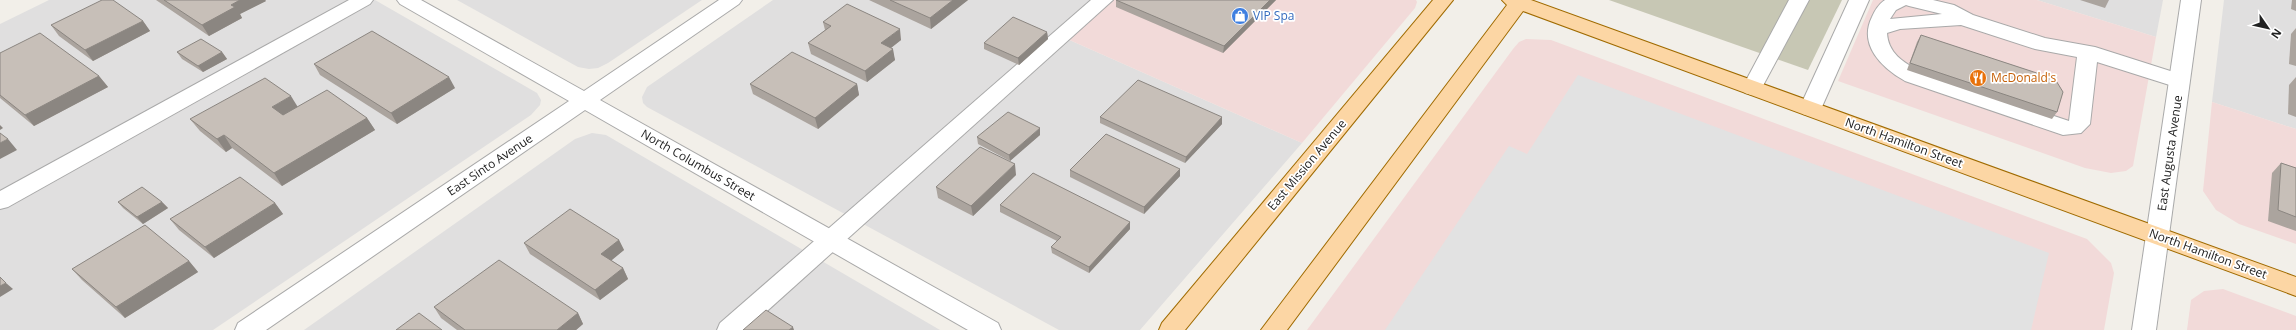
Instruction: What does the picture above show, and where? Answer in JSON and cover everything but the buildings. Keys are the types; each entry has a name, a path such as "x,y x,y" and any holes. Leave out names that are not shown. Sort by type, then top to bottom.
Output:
{"main road":[{"name":"East Mission Avenue","path":"1171,330 1443,0"},
{"name":"North Hamilton Street","path":"1517,1 2296,287"},
{"path":"1273,330 1517,1"}],"street":[{"path":"0,202 363,0"},
{"name":"North Columbus Street","path":"407,0 989,330"},
{"name":"East Sinto Avenue","path":"247,330 732,0"},
{"path":"729,330 1103,0"},
{"path":"1752,88 1799,0"},
{"path":"1810,109 1859,0"},
{"path":"1903,0 1898,0 1885,9 1878,29 1877,37 1880,48 1890,62 1906,73 2063,128 2073,128 2079,124 2088,52"},
{"path":"1909,0 1954,11 1966,19 2042,44 2088,52 2179,82"},
{"path":"1954,0 2046,30 2088,52"},
{"name":"East Augusta Avenue","path":"2144,330 2191,0"},
{"path":"1878,29 1899,23 1966,19"}],"shaded area":[{"path":"49,0 375,0 537,93 541,100 540,105 531,115 213,330 0,330 0,24"},
{"path":"457,0 702,0 608,63 598,68 589,69 578,67"},
{"path":"773,0 1094,0 1056,34 1302,143 1140,330 1059,330 647,107 643,103 642,97 647,87"},
{"path":"1094,0 1416,0 1417,2 1415,8 1302,143 1056,34"},
{"path":"1609,0 1842,0 1808,70"},
{"path":"1873,0 2037,0 2156,37 2133,166 2126,171 2111,173 2085,168 1838,81"},
{"path":"2037,0 2163,0 2156,37"},
{"path":"2224,0 2296,0 2296,129 2212,102"},
{"path":"1526,39 1551,40 2087,239 2111,263 2114,273 2104,330 1307,330 1513,49 1519,42"},
{"path":"1578,75 2049,253 2031,330 1385,330 1509,146 1527,154"},
{"path":"2212,102 2296,129 2296,244 2239,224 2216,210 2203,191"},
{"path":"592,133 606,135 940,330 304,330 575,139"},
{"path":"2223,289 2296,316 2296,330 2187,330 2191,300 2204,291"}],"place":[{"name":"VIP Spa","path":"1240,16"},
{"name":"McDonald's","path":"1978,78"}]}
